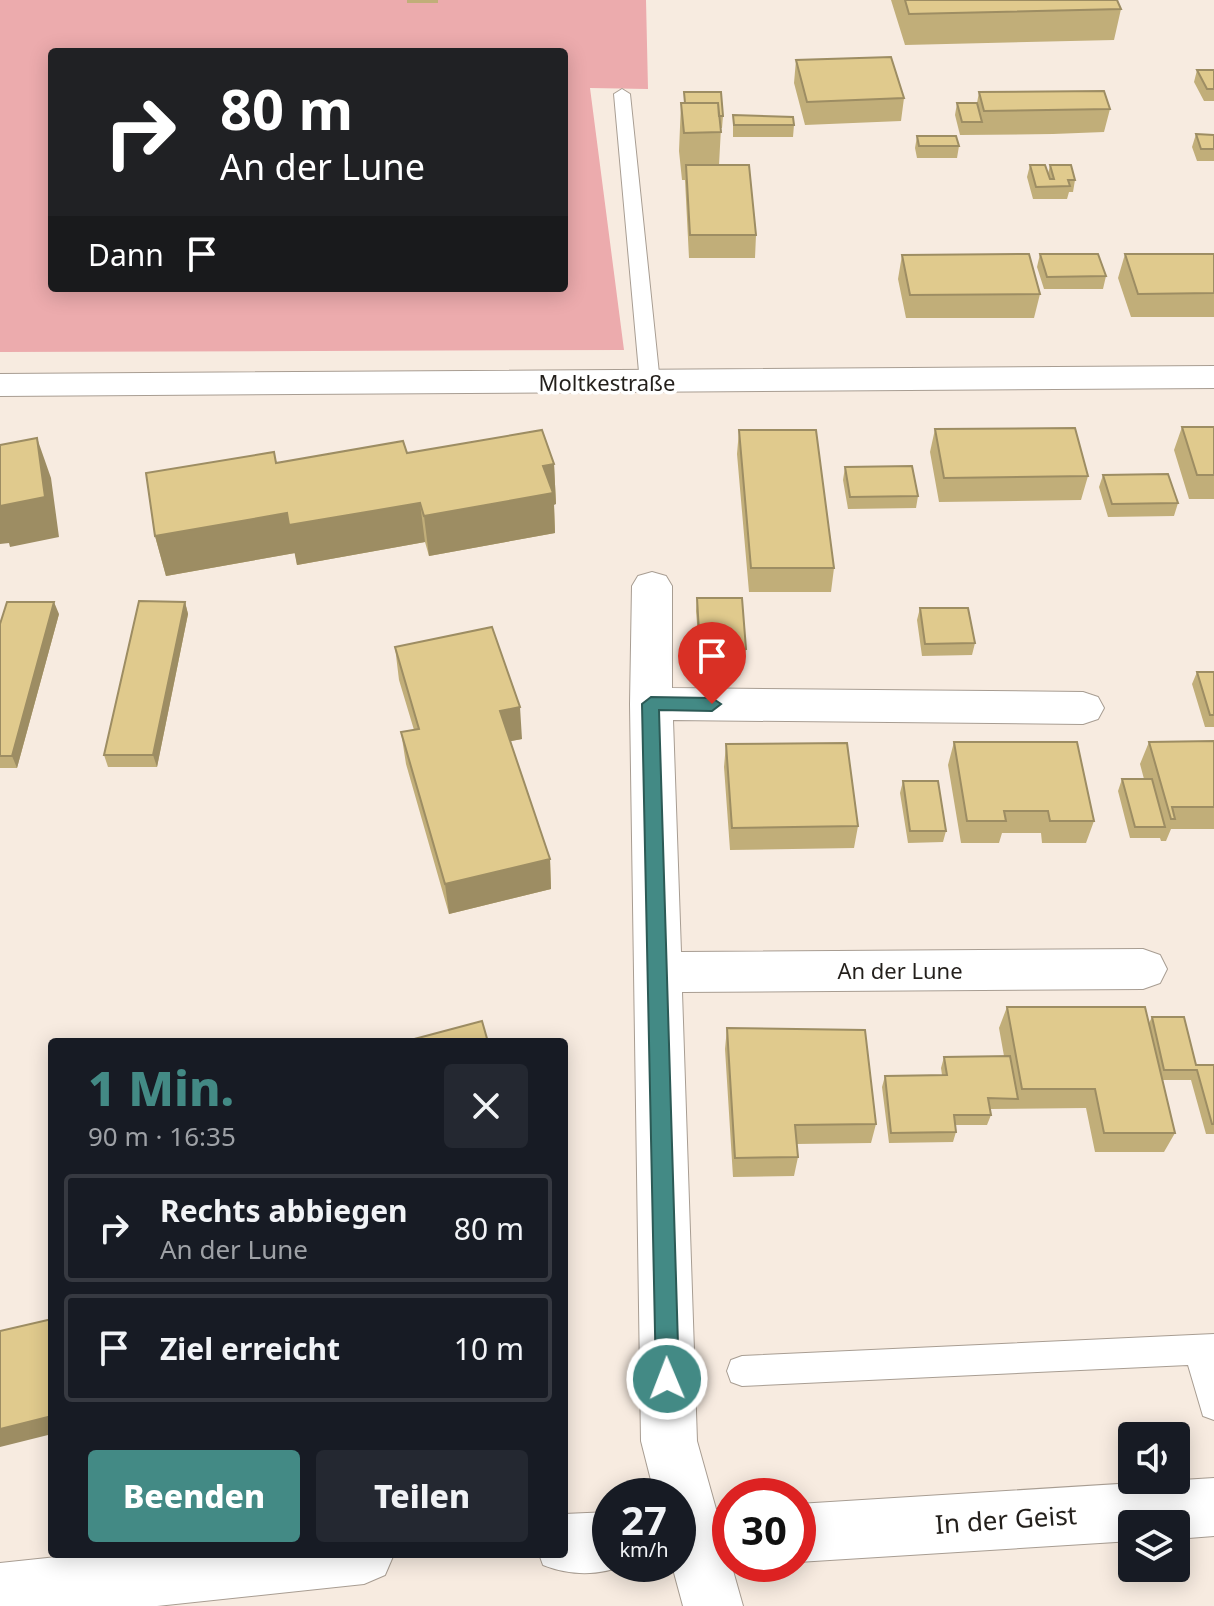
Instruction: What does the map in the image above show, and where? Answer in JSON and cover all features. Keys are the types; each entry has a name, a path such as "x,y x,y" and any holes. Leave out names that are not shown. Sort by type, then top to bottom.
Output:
{"street":[{"name":"Moltkestraße","path":"0,385 1214,377"},
{"path":"652,586 651,704 669,1441 701,1540 713,1606"},
{"path":"651,704 1083,708"},
{"name":"An der Lune","path":"658,972 1143,969"},
{"name":"In der Geist","path":"816,1532 1214,1507"},
{"path":"568,1544 592,1543"},
{"path":"0,1593 327,1558"}],"lane":[{"path":"622,94 650,383"},
{"path":"742,1371 1206,1350 1214,1405"}],"shaded area":[{"path":"0,0 646,0 648,89 590,88 624,350 0,352"}],"building":[{"path":"905,0 1117,0 1121,9 909,14"},
{"path":"891,57 904,98 807,102 796,60"},
{"path":"1197,70 1214,70 1214,89 1207,89"},
{"path":"1104,91 1110,109 984,111 979,92"},
{"path":"684,92 721,92 723,116 719,116 718,103 685,103"},
{"path":"681,103 718,103 721,132 684,133"},
{"path":"957,103 977,103 982,122 962,122"},
{"path":"733,115 793,117 794,125 734,125"},
{"path":"1196,134 1214,135 1214,149 1201,149"},
{"path":"917,136 956,136 959,146 919,146"},
{"path":"686,165 749,165 756,235 690,235"},
{"path":"1030,165 1045,165 1050,179 1054,179 1050,165 1071,165 1075,180 1068,180 1070,186 1036,187"},
{"path":"1029,254 1040,294 910,295 902,255"},
{"path":"1040,254 1098,254 1106,276 1047,277"},
{"path":"1125,254 1214,254 1214,293 1138,294"},
{"path":"1182,427 1214,427 1214,475 1197,475"},
{"path":"1075,428 1088,476 944,478 935,429"},
{"path":"542,430 554,464 543,466 553,493 424,516 420,503 289,525 287,513 155,536 146,473 274,452 276,463 403,441 407,453"},
{"path":"739,430 816,430 834,568 751,568"},
{"path":"37,438 45,497 0,506 0,445"},
{"path":"912,466 918,496 850,497 845,467"},
{"path":"1168,474 1178,503 1112,504 1103,475"},
{"path":"697,598 742,598 746,649 700,649"},
{"path":"139,601 185,602 153,755 104,755"},
{"path":"7,602 54,602 12,756 0,756 0,624"},
{"path":"920,608 968,608 975,643 925,644"},
{"path":"492,627 520,707 500,711 550,859 445,884 401,732 419,729 395,647"},
{"path":"1197,672 1214,672 1214,715 1210,715"},
{"path":"1214,741 1214,807 1172,807 1175,819 1171,819 1149,742"},
{"path":"954,742 1077,742 1094,821 1050,821 1048,811 1004,811 1006,821 967,821"},
{"path":"847,743 858,826 732,828 726,744"},
{"path":"1122,779 1152,779 1165,827 1135,827"},
{"path":"903,781 938,781 946,831 910,831"},
{"path":"1007,1007 1145,1007 1175,1133 1104,1133 1095,1089 1022,1089"},
{"path":"1152,1017 1184,1017 1196,1065 1214,1065 1214,1124 1197,1070 1164,1070"},
{"path":"482,1021 487,1038 418,1038"},
{"path":"727,1028 865,1030 876,1124 795,1125 798,1157 735,1158"},
{"path":"1010,1056 1018,1099 988,1098 991,1115 954,1115 956,1132 891,1133 885,1076 947,1075 944,1057"},
{"path":"48,1320 48,1417 0,1429 0,1331"}],"route":[{"path":"667,1379 651,704 712,704"}]}
